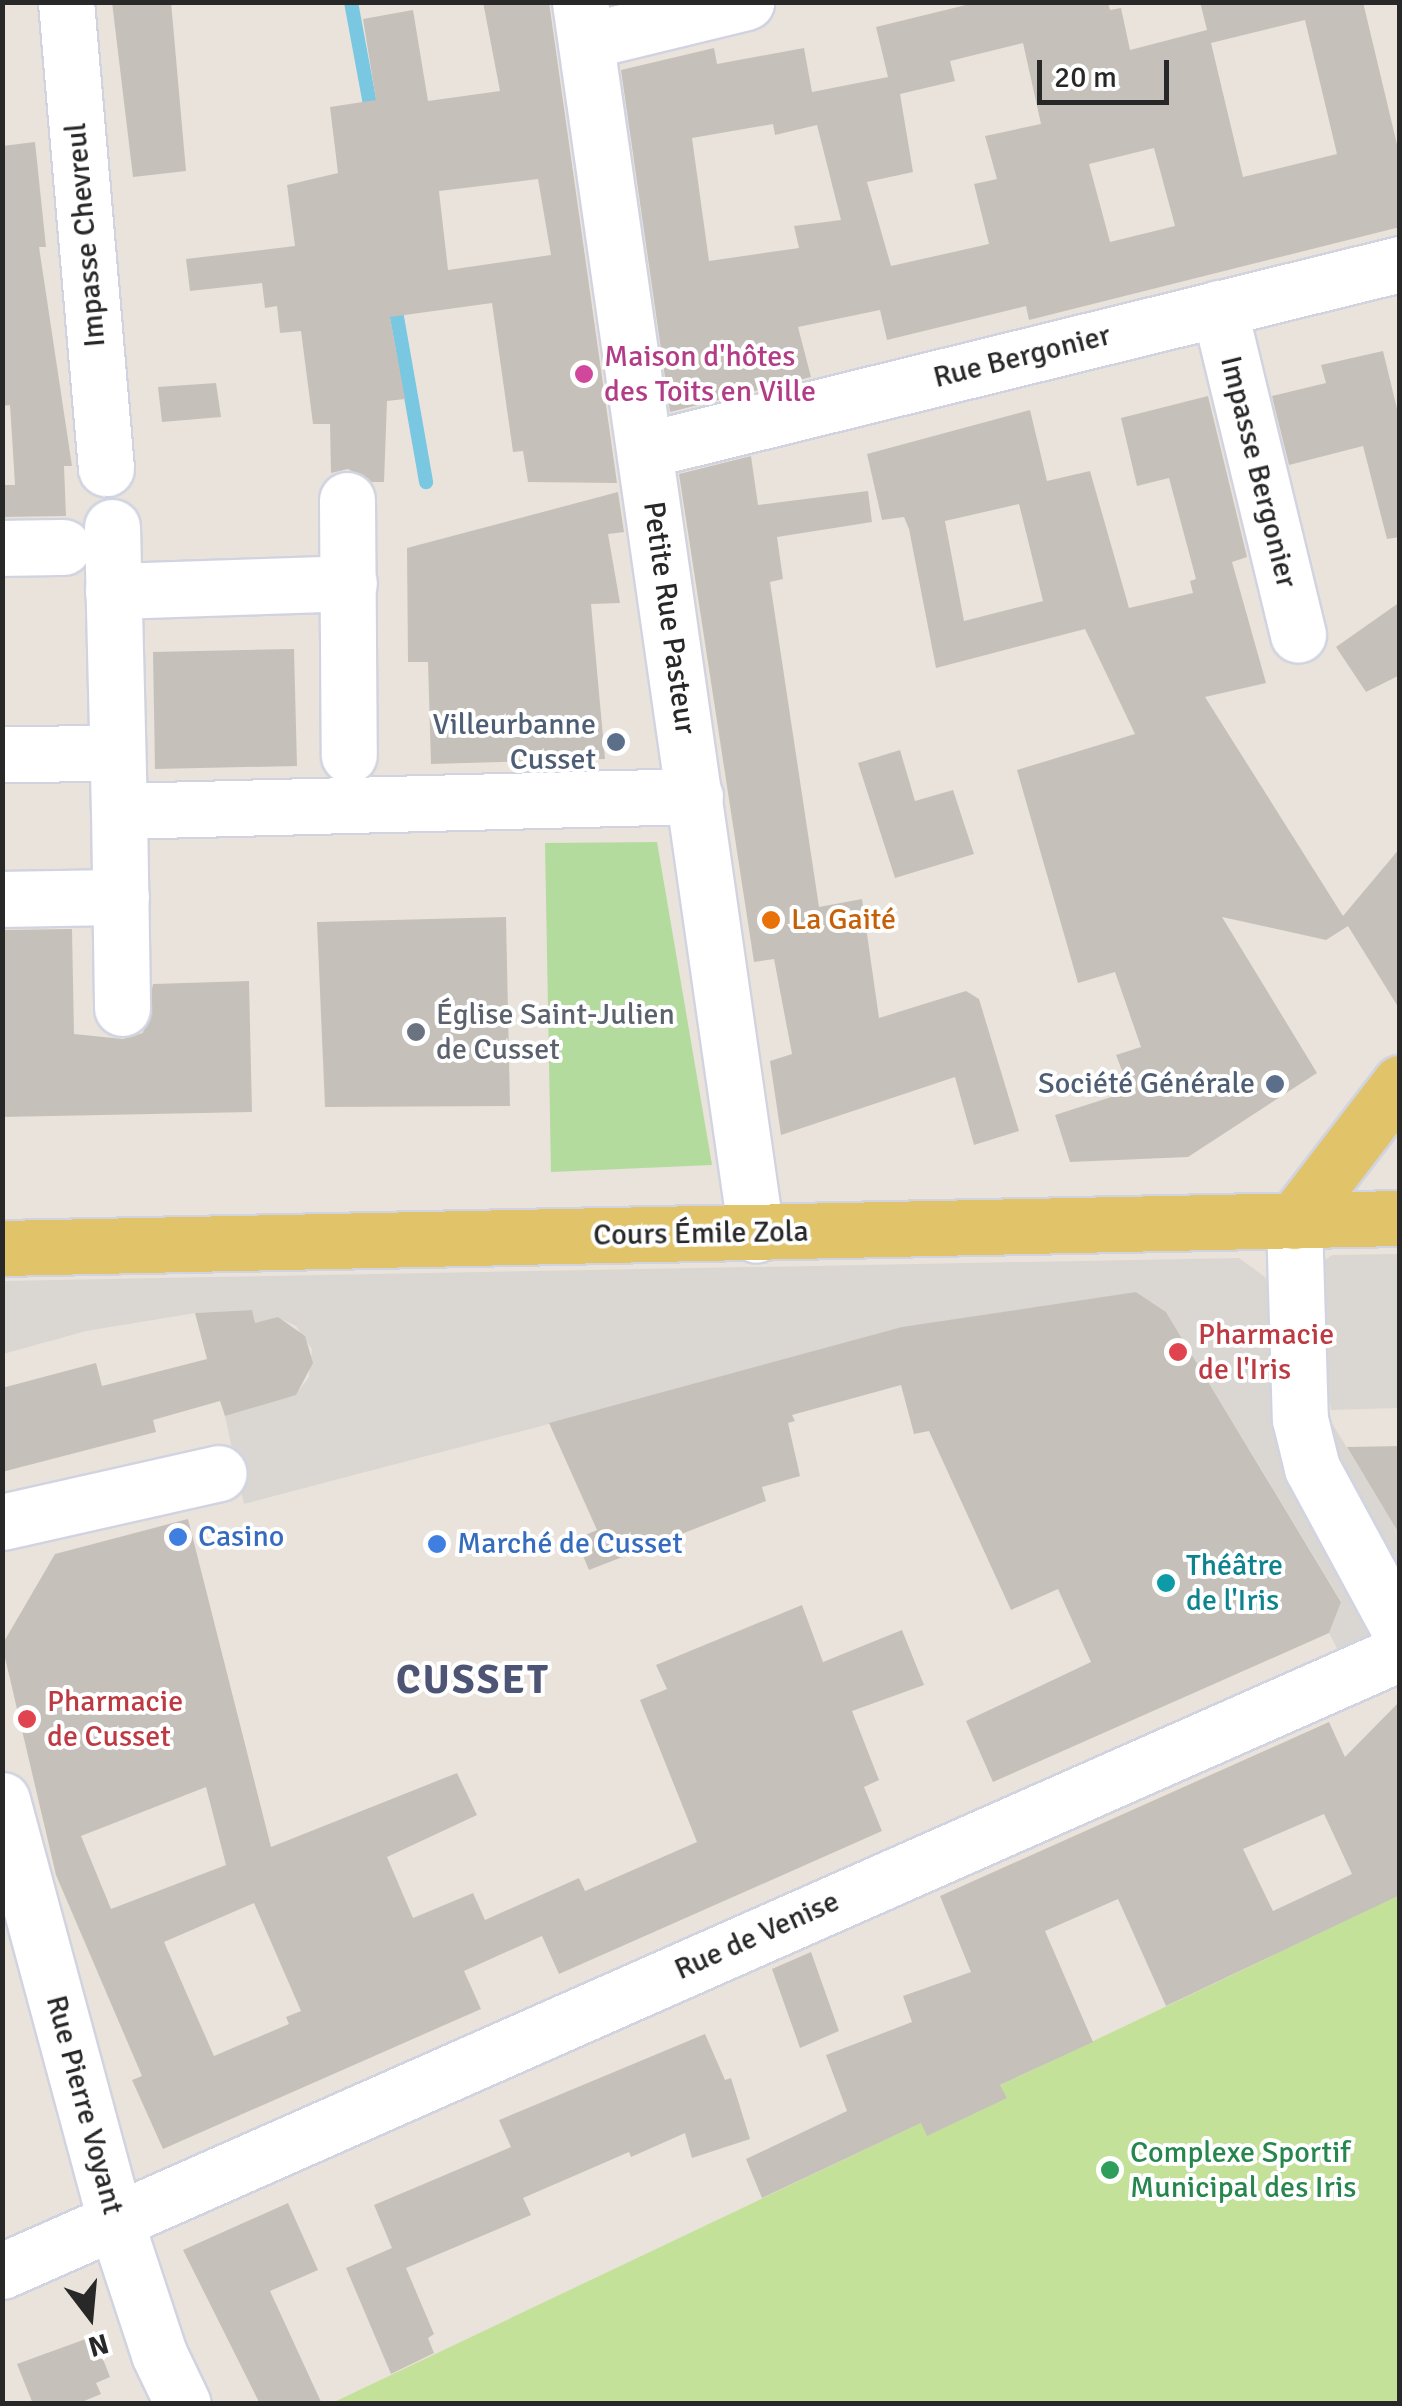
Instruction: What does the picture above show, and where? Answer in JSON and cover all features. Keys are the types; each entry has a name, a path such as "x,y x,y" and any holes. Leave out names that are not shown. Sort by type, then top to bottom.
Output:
{"main road":[{"path":"1294,1221 1400,1083"},
{"name":"Cours Émile Zola","path":"2,1248 1400,1218"}],"street":[{"name":"Impasse Chevreul","path":"66,2 106,468"},
{"path":"583,22 746,2"},
{"name":"Petite Rue Pasteur","path":"583,22 756,1234"},
{"name":"Rue Bergonier","path":"644,450 1400,264"},
{"name":"Impasse Bergonier","path":"1219,308 1298,635"},
{"path":"347,500 350,755"},
{"path":"2,548 87,537 113,591 122,1008"},
{"path":"113,591 349,583"},
{"path":"2,754 117,753"},
{"path":"119,811 696,796"},
{"path":"2,899 121,896"},
{"path":"1294,1221 1300,1419 1312,1468 1400,1631"},
{"path":"2,1522 218,1473"},
{"name":"Rue de Venise","path":"2,2271 1400,1652"},
{"name":"Rue Pierre Voyant","path":"2,1800 115,2220 183,2404"}],"green space":[{"path":"657,842 712,1165 551,1172 545,843"},
{"name":"Complexe Sportif Municipal des Iris","path":"1399,1895 1399,2403 330,2404 1228,1977"}],"shaded area":[{"path":"1399,1254 1399,1408 1331,1410 1330,1403 1320,1404 1399,1532 1399,1593 1331,1483 1316,1395 1321,1263 1332,1255"},
{"path":"1239,1258 1269,1280 1380,1636 1340,1654 1329,1633 1341,1601 1166,1312 1136,1292 697,1385 244,1504 225,1416 300,1389 309,1377 312,1349 296,1326 283,1320 255,1323 252,1310 195,1313 86,1331 3,1354 3,1281"}],"building":[{"path":"112,2 171,2 186,171 133,177"},
{"path":"483,2 549,2 617,483 528,482 523,451 513,452 492,303 390,317 405,399 387,401 384,482 372,482 348,469 331,473 330,424 313,424 301,331 280,333 277,306 265,308 262,283 190,291 186,259 295,246 287,185 338,173 330,107 376,100 363,19 413,10 428,101 500,91","holes":["538,179 551,255 448,270 439,191"]},
{"path":"978,2 1108,2 1110,10 1121,8 1130,50 1207,30 1200,2 1363,2 1400,157 1400,227 1029,320 1026,306 887,340 880,310 798,327 811,377 670,412 621,70 714,48 717,64 804,48 812,92 888,77 876,27","holes":["1305,20 1337,154 1243,177 1211,43","1023,43 1041,124 985,136 997,179 974,184 989,244 891,266 867,182 913,172 900,94 955,81 950,61","773,124 775,135 817,125 841,220 794,226 799,248 709,261 692,138","1154,148 1175,226 1110,242 1089,164"]},
{"path":"35,142 46,247 39,247 72,466 64,466 66,516 2,517 2,485 15,485 10,405 2,406 2,146"},
{"path":"1383,351 1400,421 1400,537 1387,539 1363,446 1289,465 1272,396 1326,383 1321,365"},
{"path":"216,383 221,417 162,422 158,387"},
{"path":"1208,396 1247,557 1232,562 1266,683 1205,697 1343,916 1400,848 1400,1010 1348,926 1326,940 1222,917 1317,1073 1188,1157 1070,1162 1055,1115 1130,1091 1116,1055 1141,1047 1115,972 1078,983 1017,770 1135,734 1085,629 936,668 909,529 904,517 882,520 867,454 1030,410 1047,481 1090,471 1129,608 1193,593 1190,581 1196,579 1169,478 1137,486 1121,418","holes":["1019,504 1043,601 964,621 945,521"]},
{"path":"751,456 758,505 868,491 872,522 777,537 783,579 770,582 819,907 862,899 879,1018 966,991 979,999 1019,1131 974,1145 955,1077 781,1135 770,1061 792,1054 774,959 754,962 679,474"},
{"path":"618,492 624,532 608,534 620,603 591,604 605,759 431,764 428,662 408,662 407,548"},
{"path":"1400,602 1400,675 1366,692 1336,647"},
{"path":"294,649 297,766 155,769 153,652"},
{"path":"900,750 915,801 953,790 974,854 895,878 858,763"},
{"name":"Église Saint-Julien de Cusset","path":"506,917 510,1106 325,1107 317,922"},
{"path":"72,929 74,1034 123,1039 143,1033 153,984 249,981 252,1112 2,1117 2,930"},
{"path":"1136,1292 1166,1312 1341,1602 1329,1633 993,1782 966,1721 1091,1662 1058,1589 1011,1610 929,1431 914,1434 901,1385 792,1415 795,1421 788,1423 800,1476 762,1487 766,1501 589,1570 576,1539 597,1530 549,1423 902,1327"},
{"path":"252,1310 255,1323 278,1317 305,1336 313,1363 296,1395 225,1416 220,1401 153,1420 156,1432 2,1472 2,1388 96,1363 102,1386 207,1359 195,1313"},
{"path":"1400,1446 1400,1535 1347,1447"},
{"path":"188,1519 271,1847 457,1773 477,1815 387,1857 413,1918 473,1893 485,1920 579,1878 585,1891 697,1842 640,1700 667,1689 656,1665 802,1605 823,1662 902,1630 924,1685 852,1711 879,1780 864,1787 882,1831 559,1974 542,1936 464,1971 481,2009 163,2149 132,2080 142,2076 56,1875 2,1645 55,1554","holes":["206,1787 226,1865 111,1909 81,1836","254,1903 301,2011 286,2017 289,2024 214,2056 164,1942"]},
{"path":"1400,1701 1400,1895 1166,2006 1118,1899 1045,1931 1093,2042 1000,2085 1007,2098 927,2136 921,2123 762,2198 746,2159 847,2111 826,2055 912,2022 903,1996 971,1972 940,1896 1329,1722 1345,1757","holes":["1324,1814 1352,1874 1273,1911 1243,1849"]},
{"path":"811,1952 839,2031 800,2048 772,1969"},
{"path":"705,2034 725,2080 731,2078 750,2139 692,2158 685,2133 631,2157 629,2152 523,2198 531,2215 406,2268 434,2334 428,2338 434,2353 391,2374 346,2268 392,2248 374,2205 511,2147 499,2120"},
{"path":"288,2203 318,2270 270,2291 322,2404 260,2404 183,2250"},
{"path":"94,2336 110,2377 96,2383 101,2394 77,2404 33,2404 17,2364"}],"waterway":[{"path":"351,2 372,115"},
{"path":"394,300 426,482"}],"place":[{"name":"Maison d'hôtes des Toits en Ville","path":"584,374"},
{"name":"Villeurbanne Cusset","path":"616,742"},
{"name":"La Gaité","path":"771,920"},
{"name":"Église Saint-Julien de Cusset","path":"416,1032"},
{"name":"Société Générale","path":"1275,1084"},
{"name":"Pharmacie de l'Iris","path":"1178,1352"},
{"name":"Casino","path":"178,1537"},
{"name":"Marché de Cusset","path":"437,1544"},
{"name":"Théâtre de l'Iris","path":"1166,1583"},
{"name":"Pharmacie de Cusset","path":"27,1719"},
{"name":"Complexe Sportif Municipal des Iris","path":"1110,2170"}],"district":[{"name":"CUSSET","path":"473,1680"}]}
